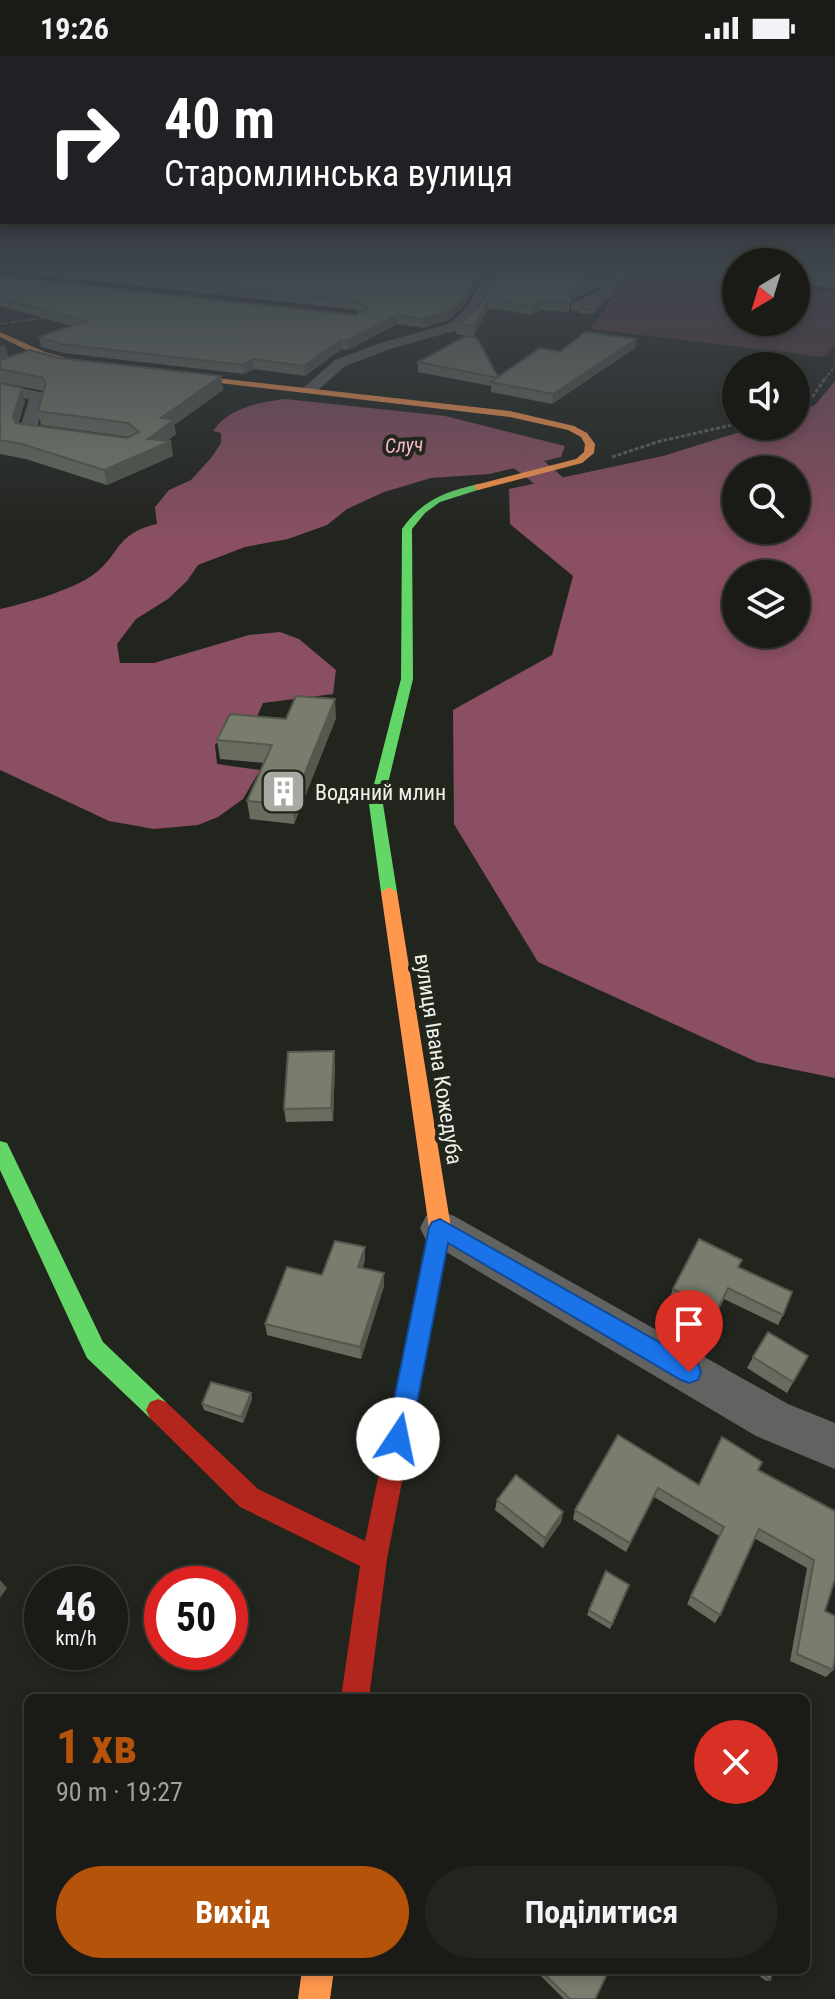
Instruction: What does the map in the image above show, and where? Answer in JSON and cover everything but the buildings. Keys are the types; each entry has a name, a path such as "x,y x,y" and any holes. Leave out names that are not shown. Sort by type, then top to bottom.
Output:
{"main road":[{"path":"32,357 108,368"},
{"path":"139,371 510,414 571,428 584,435 590,444 589,453 579,461"},
{"name":"вулиця Івана Кожедуба","path":"356,1694 374,1559 440,1228 376,804 407,679 407,529 418,511 441,497 579,461"},
{"path":"0,1149 95,1350 249,1498 374,1559"},
{"path":"314,1999 317,1974"}],"street":[{"path":"309,390 340,363 357,357"},
{"path":"0,389 38,396 28,432 86,440"},
{"path":"440,1228 772,1420 835,1446"}],"path":[{"path":"810,399 824,388 829,372 835,366"},
{"path":"579,461 620,456 657,442 722,427"}],"water":[{"path":"835,381 835,1078 757,1062 538,962 454,824 453,710 552,655 573,576 510,524 509,489 663,456 722,438 722,440 810,440 810,407"},
{"path":"285,399 445,416 565,446 561,457 489,474 431,478 384,492 347,509 327,525 288,539 245,547 198,565 168,599 136,619 117,644 120,663 154,663 249,635 280,632 299,639 336,670 333,694 263,703 256,719 234,725 215,745 217,764 260,770 243,799 218,817 198,825 154,829 109,821 0,770 0,609 55,593 97,572 131,534 157,524 155,507 169,490 191,480 221,443 221,433 213,431 219,423 245,408"}],"waterway":[{"name":"Случ","path":"455,444 491,448 512,455 533,467 574,502 616,518"}],"traffic: fast":[{"path":"389,892 376,804 407,679 407,529 429,505 446,496 478,487"},
{"path":"0,1149 95,1350 158,1410"}],"traffic: slow":[{"path":"53,357 87,365"},
{"path":"163,374 510,414 571,428 584,435 590,444 589,453 579,461 478,487"},
{"path":"389,892 440,1228 428,1290"},
{"path":"314,1999 317,1974"}],"traffic: jam":[{"path":"356,1694 374,1559 428,1290"},
{"path":"158,1410 249,1498 374,1559"}],"place":[{"name":"Водяний млин","path":"284,792"}],"route":[{"path":"398,1439 440,1228 689,1372"}]}
